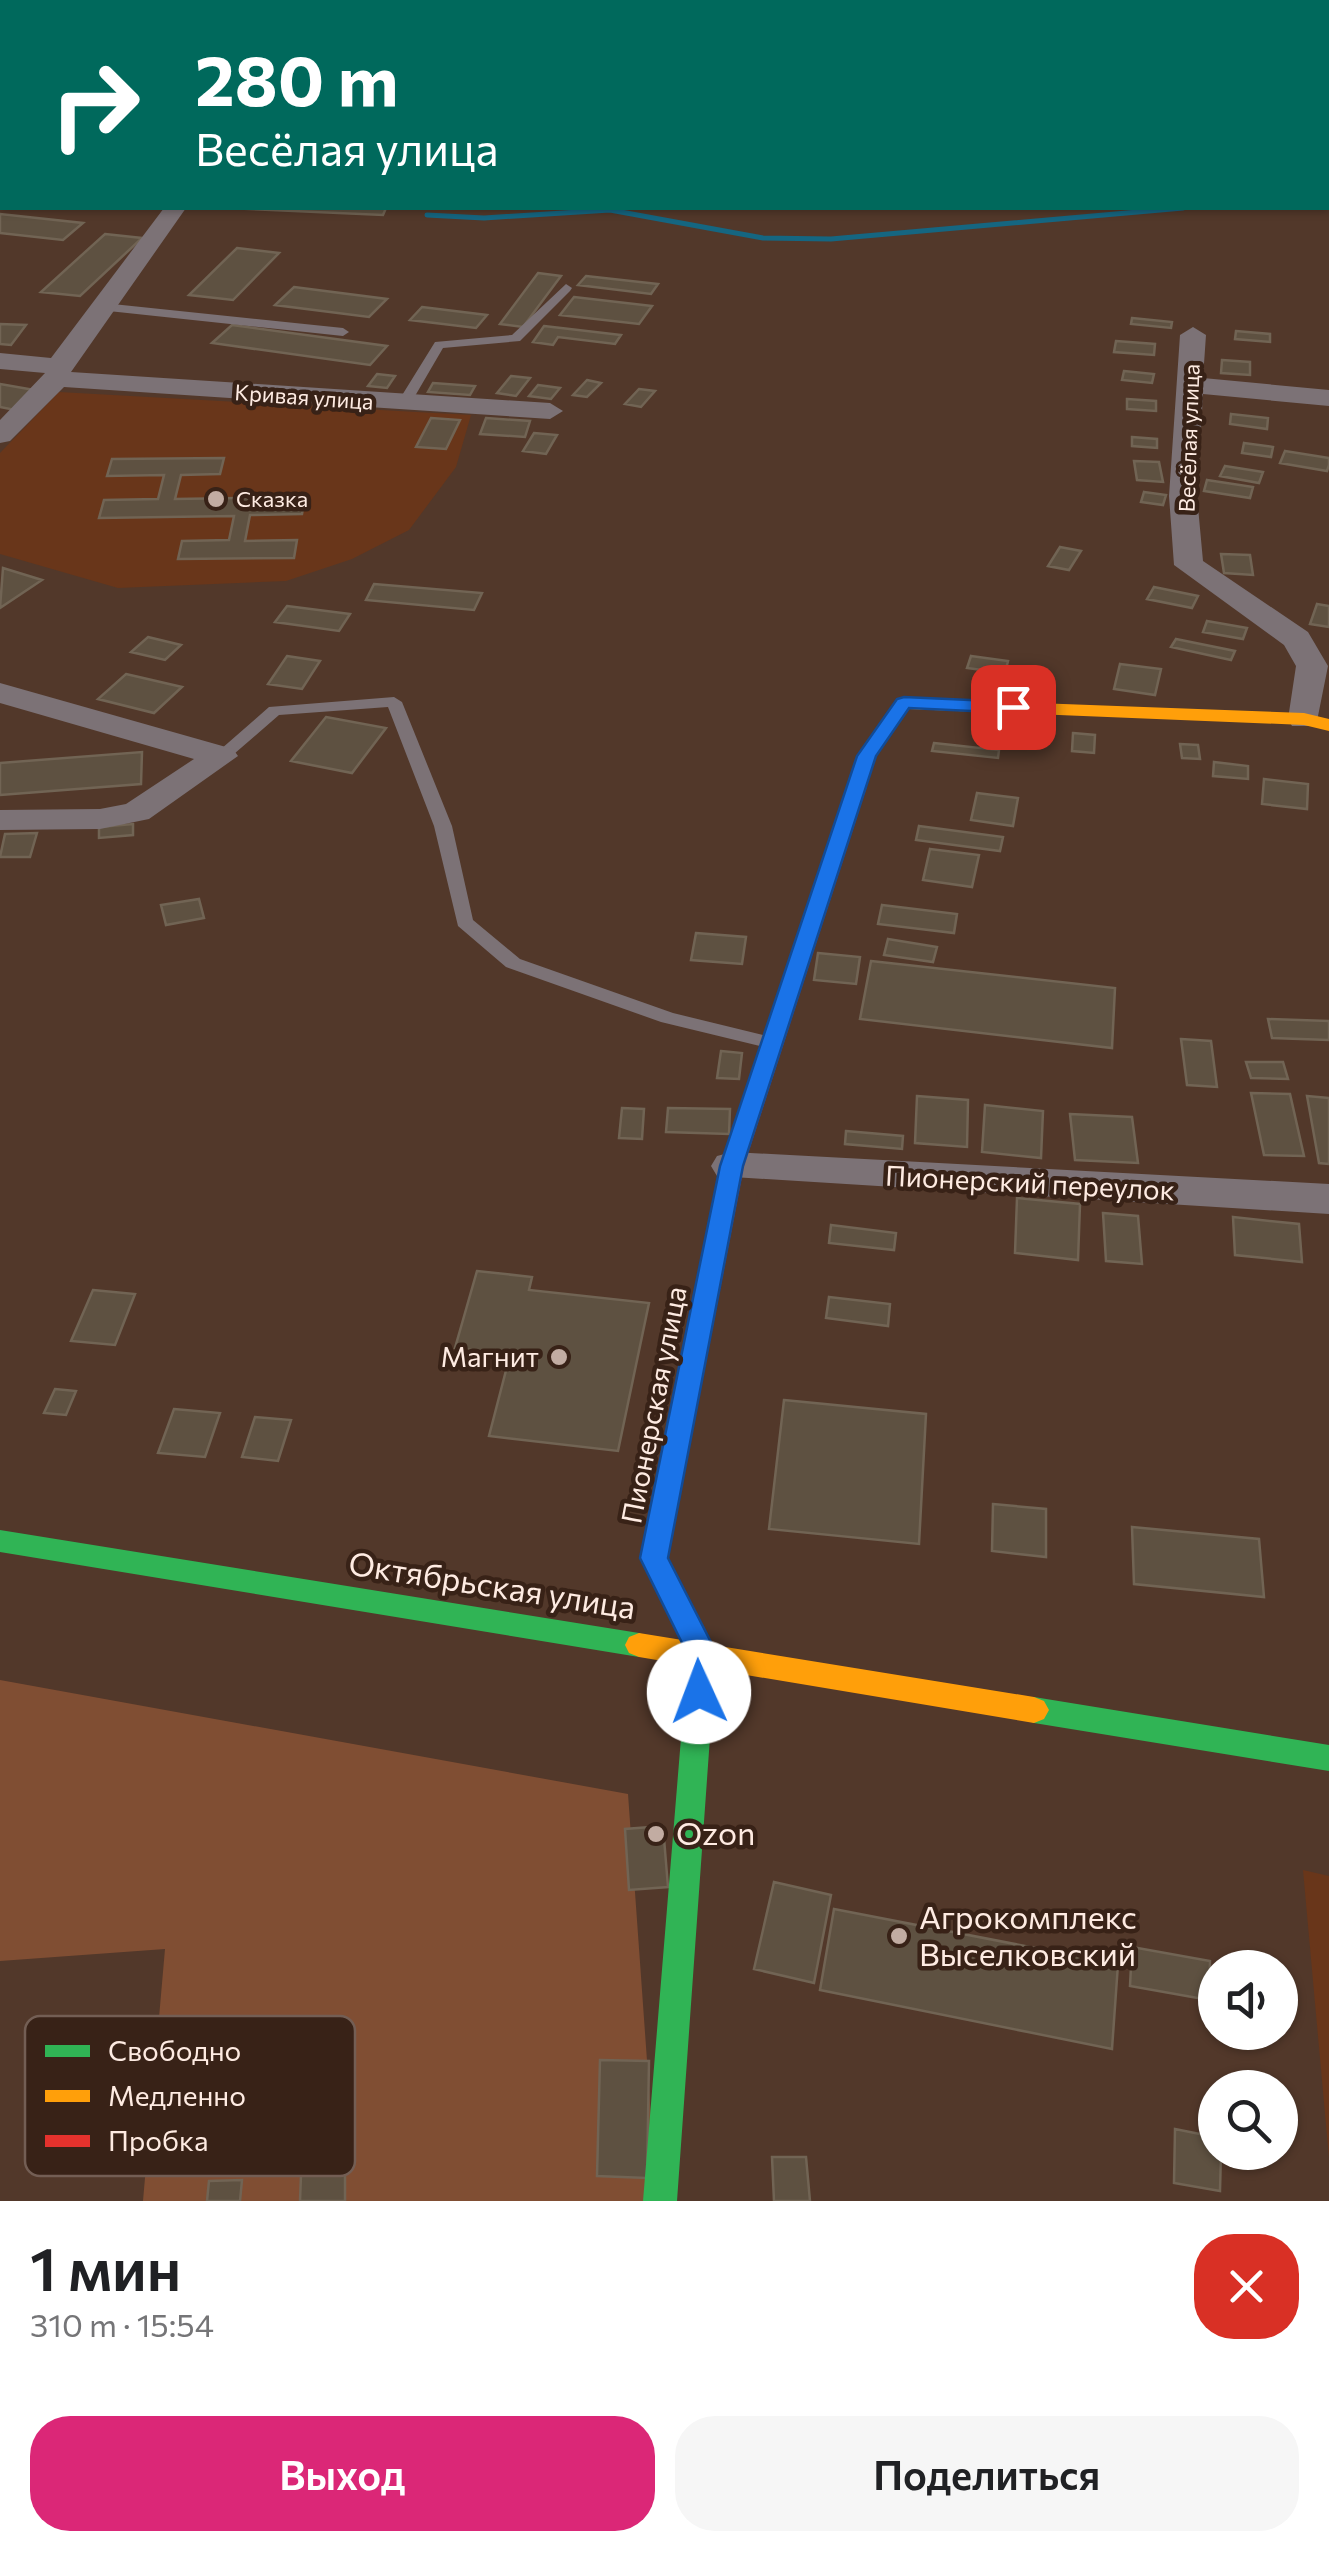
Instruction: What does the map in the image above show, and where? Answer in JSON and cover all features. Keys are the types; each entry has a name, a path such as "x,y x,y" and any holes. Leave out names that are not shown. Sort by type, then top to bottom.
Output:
{"street":[{"path":"0,435 58,373 173,210"},
{"name":"Весёлая улица","path":"904,703 1316,722 1320,668 1297,638 1189,566 1183,496 1193,335"},
{"name":"Кривая улица","path":"0,361 58,373 403,404 550,410"},
{"path":"1192,385 1329,398"},
{"path":"0,693 220,756"},
{"name":"Пионерская улица","path":"702,1652 654,1558 732,1166 867,756 904,703"},
{"path":"0,820 100,820 136,812 220,756"},
{"name":"Пионерский переулок","path":"732,1166 1329,1199"},
{"name":"Октябрьская улица","path":"0,1540 702,1652 1329,1758"},
{"path":"660,2201 702,1652"}],"lane":[{"path":"403,404 439,345 516,338 566,288"},
{"path":"103,308 343,332"},
{"path":"220,756 275,710 394,702 443,826 464,922 514,962 668,1018 772,1043"}],"shaded area":[{"name":"Сказка","path":"59,392 471,415 456,467 409,530 352,559 286,581 118,588 0,554 0,453"},
{"path":"0,1680 628,1794 657,2201 143,2201 145,2176 355,2176 355,2016 159,2016 165,1949 0,1961"},
{"path":"1303,1870 1329,1876 1329,2158"}],"building":[{"path":"271,210 385,210 383,215"},
{"path":"0,214 83,223 63,240 0,233"},
{"path":"105,234 142,238 80,296 41,292"},
{"path":"237,248 279,253 233,300 189,295"},
{"path":"538,273 561,276 523,327 500,324"},
{"path":"586,276 658,284 651,294 578,285"},
{"path":"294,287 387,299 369,317 275,305"},
{"path":"574,297 652,306 639,324 560,315"},
{"path":"422,307 487,315 476,328 410,320"},
{"path":"1132,318 1172,322 1171,328 1131,324"},
{"path":"0,324 26,325 11,345 0,344"},
{"path":"232,325 387,346 370,365 212,343"},
{"path":"544,326 621,335 615,344 558,337 553,345 533,342"},
{"path":"1236,331 1270,334 1270,342 1235,339"},
{"path":"1116,341 1155,344 1154,355 1114,352"},
{"path":"1222,360 1250,362 1250,375 1221,373"},
{"path":"1124,371 1154,374 1152,383 1122,380"},
{"path":"377,374 395,376 387,388 368,386"},
{"path":"511,376 530,378 516,396 497,393"},
{"path":"587,380 601,383 587,397 573,395"},
{"path":"433,383 475,386 470,395 428,392"},
{"path":"0,384 40,391 15,410 0,407"},
{"path":"538,385 560,388 551,399 529,396"},
{"path":"639,389 655,391 641,407 625,404"},
{"path":"1127,399 1156,401 1156,411 1127,409"},
{"path":"1231,414 1268,418 1267,429 1230,424"},
{"path":"431,418 460,420 446,449 416,447"},
{"path":"486,418 530,421 525,437 480,434"},
{"path":"534,433 557,435 546,454 523,451"},
{"path":"1132,437 1157,439 1157,448 1132,446"},
{"path":"1244,443 1273,447 1271,457 1242,453"},
{"path":"1285,451 1329,458 1327,471 1280,463"},
{"path":"224,458 220,474 181,475 175,499 305,497 302,514 250,515 245,541 297,540 294,558 178,559 182,541 229,540 234,516 99,518 104,500 158,499 164,475 107,476 112,459"},
{"path":"1134,461 1159,462 1163,482 1137,480"},
{"path":"1225,466 1263,472 1259,483 1220,476"},
{"path":"1207,480 1253,487 1250,498 1204,491"},
{"path":"1144,492 1166,495 1163,505 1141,502"},
{"path":"1060,547 1081,551 1069,570 1048,566"},
{"path":"1221,554 1250,555 1253,575 1224,573"},
{"path":"3,568 42,580 0,608"},
{"path":"374,584 482,593 474,610 366,600"},
{"path":"1154,587 1198,596 1192,608 1147,599"},
{"path":"1317,604 1329,606 1329,627 1310,624"},
{"path":"287,606 350,614 339,631 275,622"},
{"path":"1207,621 1247,628 1243,639 1203,632"},
{"path":"148,637 181,645 165,660 131,652"},
{"path":"1176,639 1235,651 1231,660 1171,647"},
{"path":"287,656 320,661 302,689 268,684"},
{"path":"971,656 1008,661 1005,673 967,668"},
{"path":"1120,664 1161,669 1155,695 1114,689"},
{"path":"126,674 182,687 154,713 98,699"},
{"path":"326,717 386,728 352,773 291,761"},
{"path":"1073,733 1095,735 1094,753 1072,751"},
{"path":"934,743 999,750 998,758 932,751"},
{"path":"1180,744 1198,745 1200,759 1182,758"},
{"path":"142,752 141,784 0,795 0,763"},
{"path":"1214,762 1248,766 1248,779 1213,776"},
{"path":"1264,779 1308,784 1307,809 1262,804"},
{"path":"977,793 1018,798 1013,826 971,820"},
{"path":"133,824 133,835 99,838 99,827"},
{"path":"919,826 1003,837 1000,851 916,840"},
{"path":"37,833 30,857 0,857 5,834"},
{"path":"930,849 979,855 972,887 923,880"},
{"path":"199,899 204,918 166,925 161,905"},
{"path":"882,905 957,914 954,933 878,924"},
{"path":"696,933 746,937 742,964 691,960"},
{"path":"888,939 937,947 933,962 884,955"},
{"path":"818,953 860,957 856,984 814,980"},
{"path":"871,961 1115,988 1112,1048 860,1019"},
{"path":"1268,1019 1329,1021 1329,1040 1272,1038"},
{"path":"1181,1039 1211,1041 1217,1087 1187,1085"},
{"path":"721,1051 742,1053 739,1079 717,1078"},
{"path":"1246,1062 1283,1062 1288,1079 1251,1078"},
{"path":"1251,1093 1290,1094 1304,1156 1264,1155"},
{"path":"917,1096 968,1100 967,1147 915,1143"},
{"path":"1307,1096 1329,1098 1329,1164 1319,1163"},
{"path":"985,1105 1043,1111 1041,1158 982,1152"},
{"path":"622,1108 644,1109 642,1139 619,1138"},
{"path":"668,1108 730,1109 729,1134 666,1132"},
{"path":"1070,1114 1132,1117 1138,1163 1075,1160"},
{"path":"846,1131 903,1136 902,1149 845,1144"},
{"path":"1017,1198 1080,1204 1078,1260 1015,1253"},
{"path":"1103,1213 1138,1216 1142,1264 1106,1261"},
{"path":"1233,1217 1299,1224 1302,1262 1235,1255"},
{"path":"831,1225 896,1233 894,1250 829,1243"},
{"path":"477,1271 532,1277 529,1290 649,1303 618,1451 489,1436 510,1355 455,1348"},
{"path":"93,1290 135,1294 115,1345 71,1341"},
{"path":"829,1297 890,1304 888,1326 826,1318"},
{"path":"55,1389 76,1391 66,1415 44,1413"},
{"path":"784,1400 926,1414 919,1544 769,1529"},
{"path":"174,1409 220,1413 205,1457 158,1453"},
{"path":"255,1417 291,1420 278,1461 242,1457"},
{"path":"993,1504 1046,1509 1046,1557 992,1551"},
{"path":"1132,1527 1259,1539 1264,1597 1134,1584"},
{"path":"663,1826 668,1887 629,1890 625,1829"},
{"path":"774,1882 831,1895 814,1983 754,1969"},
{"path":"834,1909 1118,1964 1112,2049 820,1990"},
{"path":"1132,1947 1198,1959 1198,1998 1130,1986"},
{"path":"600,2060 649,2061 647,2178 597,2176"},
{"path":"1175,2129 1198,2134 1198,2170 1221,2170 1220,2191 1174,2183"},
{"path":"772,2157 806,2157 810,2201 774,2201"},
{"path":"301,2176 345,2176 345,2201 300,2201"},
{"path":"242,2180 240,2201 207,2201 209,2181"}],"waterway":[{"path":"427,215 484,218 610,210"},
{"path":"610,210 763,238 831,239 1160,210"}],"traffic: fast":[{"path":"0,1541 639,1645"},
{"path":"660,2201 702,1653 682,1613"},
{"path":"1034,1710 1329,1758"}],"traffic: slow":[{"path":"857,786 867,756 904,703 1304,719 1329,725"},
{"path":"639,1645 1034,1710"}],"traffic: jam":[{"path":"682,1613 654,1558 732,1166 857,786"}],"place":[{"name":"Сказка","path":"216,499"},
{"name":"Магнит","path":"559,1357"},
{"name":"Ozon","path":"656,1834"},
{"name":"Агрокомплекс Выселковский","path":"899,1936"}],"route":[{"path":"699,1692 702,1652 654,1558 732,1166 867,756 904,703 1013,707"}]}
